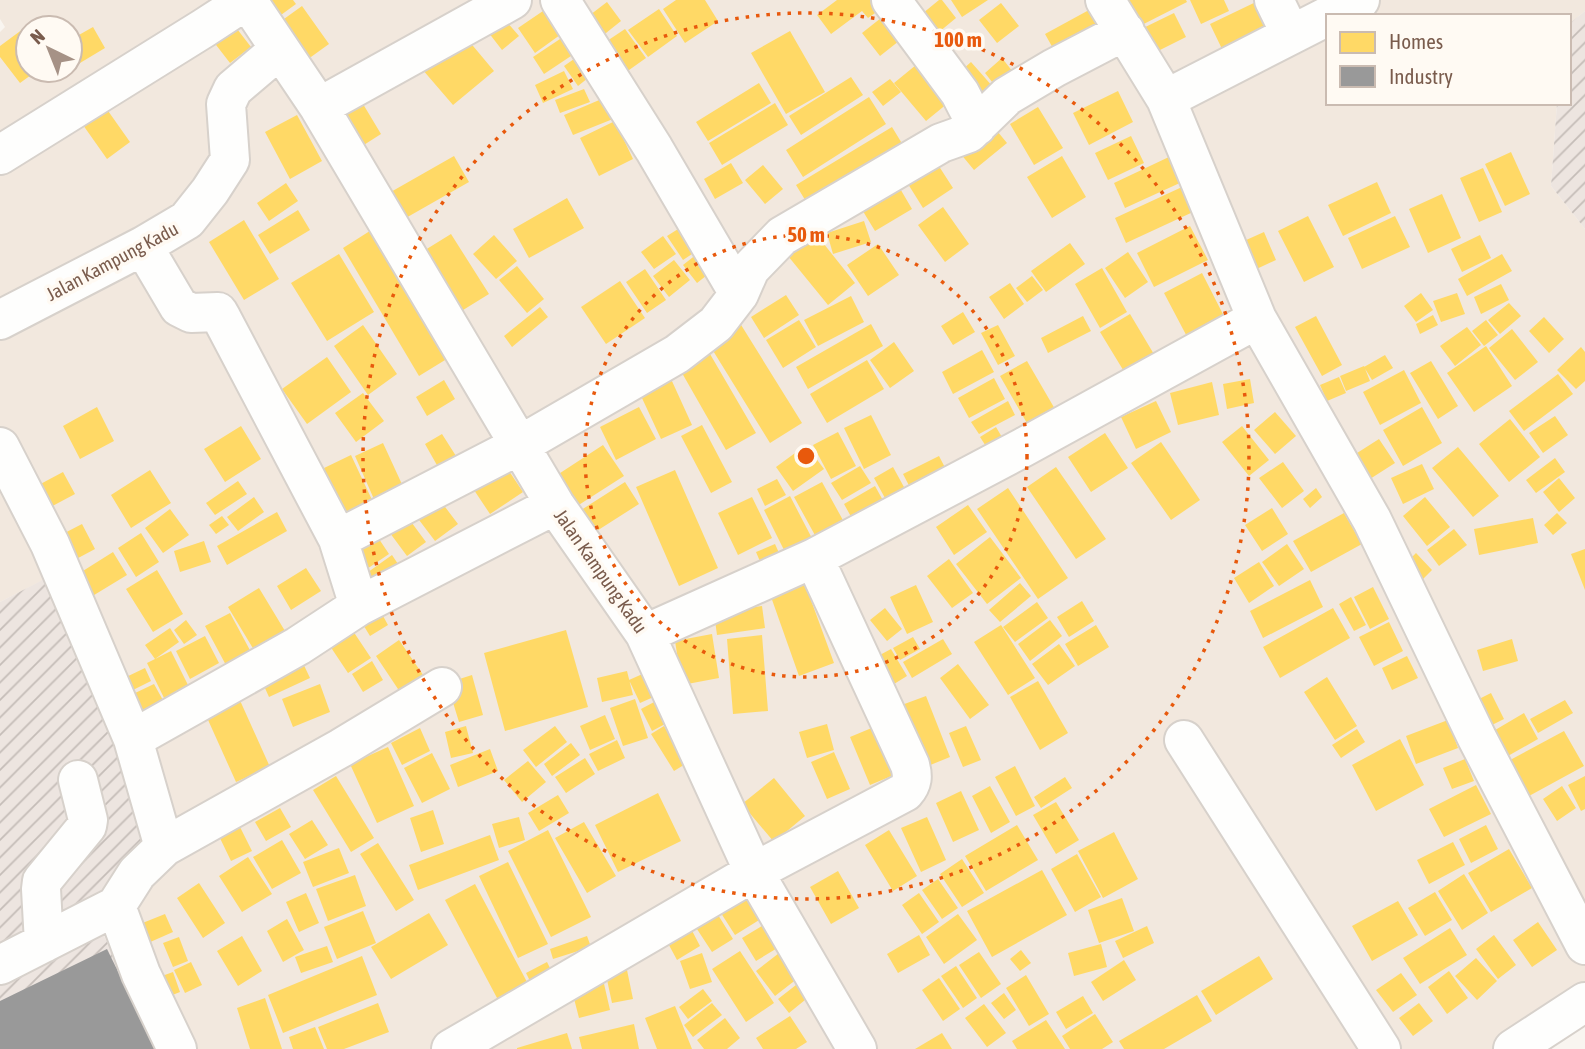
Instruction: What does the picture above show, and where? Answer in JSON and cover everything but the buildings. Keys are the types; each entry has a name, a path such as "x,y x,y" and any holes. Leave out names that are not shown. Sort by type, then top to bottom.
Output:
{"street":[{"name":"Jalan Kampung Kadu","path":"0,155 247,0 319,107 555,505 645,634 754,873 857,1049"},
{"path":"319,107 512,0"},
{"path":"560,0 654,149 739,294"},
{"path":"891,0 960,93 977,126"},
{"path":"1275,0 1291,35"},
{"path":"1332,14 1360,0"},
{"path":"338,539 520,445 677,354 716,324 739,294 750,268 782,236 941,143 969,133 1007,96 1054,68 1115,16 1166,99 1257,319 1372,520 1477,738 1585,945"},
{"path":"1166,99 1326,17"},
{"name":"Jalan Kampung Kadu","path":"0,320 143,246 187,220 230,160 226,104 233,89 280,49"},
{"path":"143,246 179,307 191,313 218,312 338,539 359,606"},
{"path":"645,634 814,558 1257,319"},
{"path":"0,447 50,544 133,739 164,847"},
{"path":"133,739 298,646 359,606 555,505"},
{"path":"451,1049 754,873 905,792 911,785 910,765 814,558"},
{"path":"0,965 116,906 136,873 164,847 341,748 442,687"},
{"path":"1184,740 1381,1049"},
{"path":"44,943 42,881 87,826 88,820 78,780"},
{"path":"116,906 141,974 177,1049"},
{"path":"1513,1049 1585,1002"}],"shaded area":[{"path":"0,0 1585,0 1585,11 1571,22 1571,14 1326,14 1326,105 1557,105 1551,186 1585,229 1585,1022 1548,1049 164,1049 88,905 59,572 0,602 0,32 5,27 0,19"},
{"path":"1585,11 1585,229 1551,186 1557,105 1571,105 1571,22"},
{"path":"58,572 107,684 152,867 88,906 164,1049 0,1049 0,602"}]}
